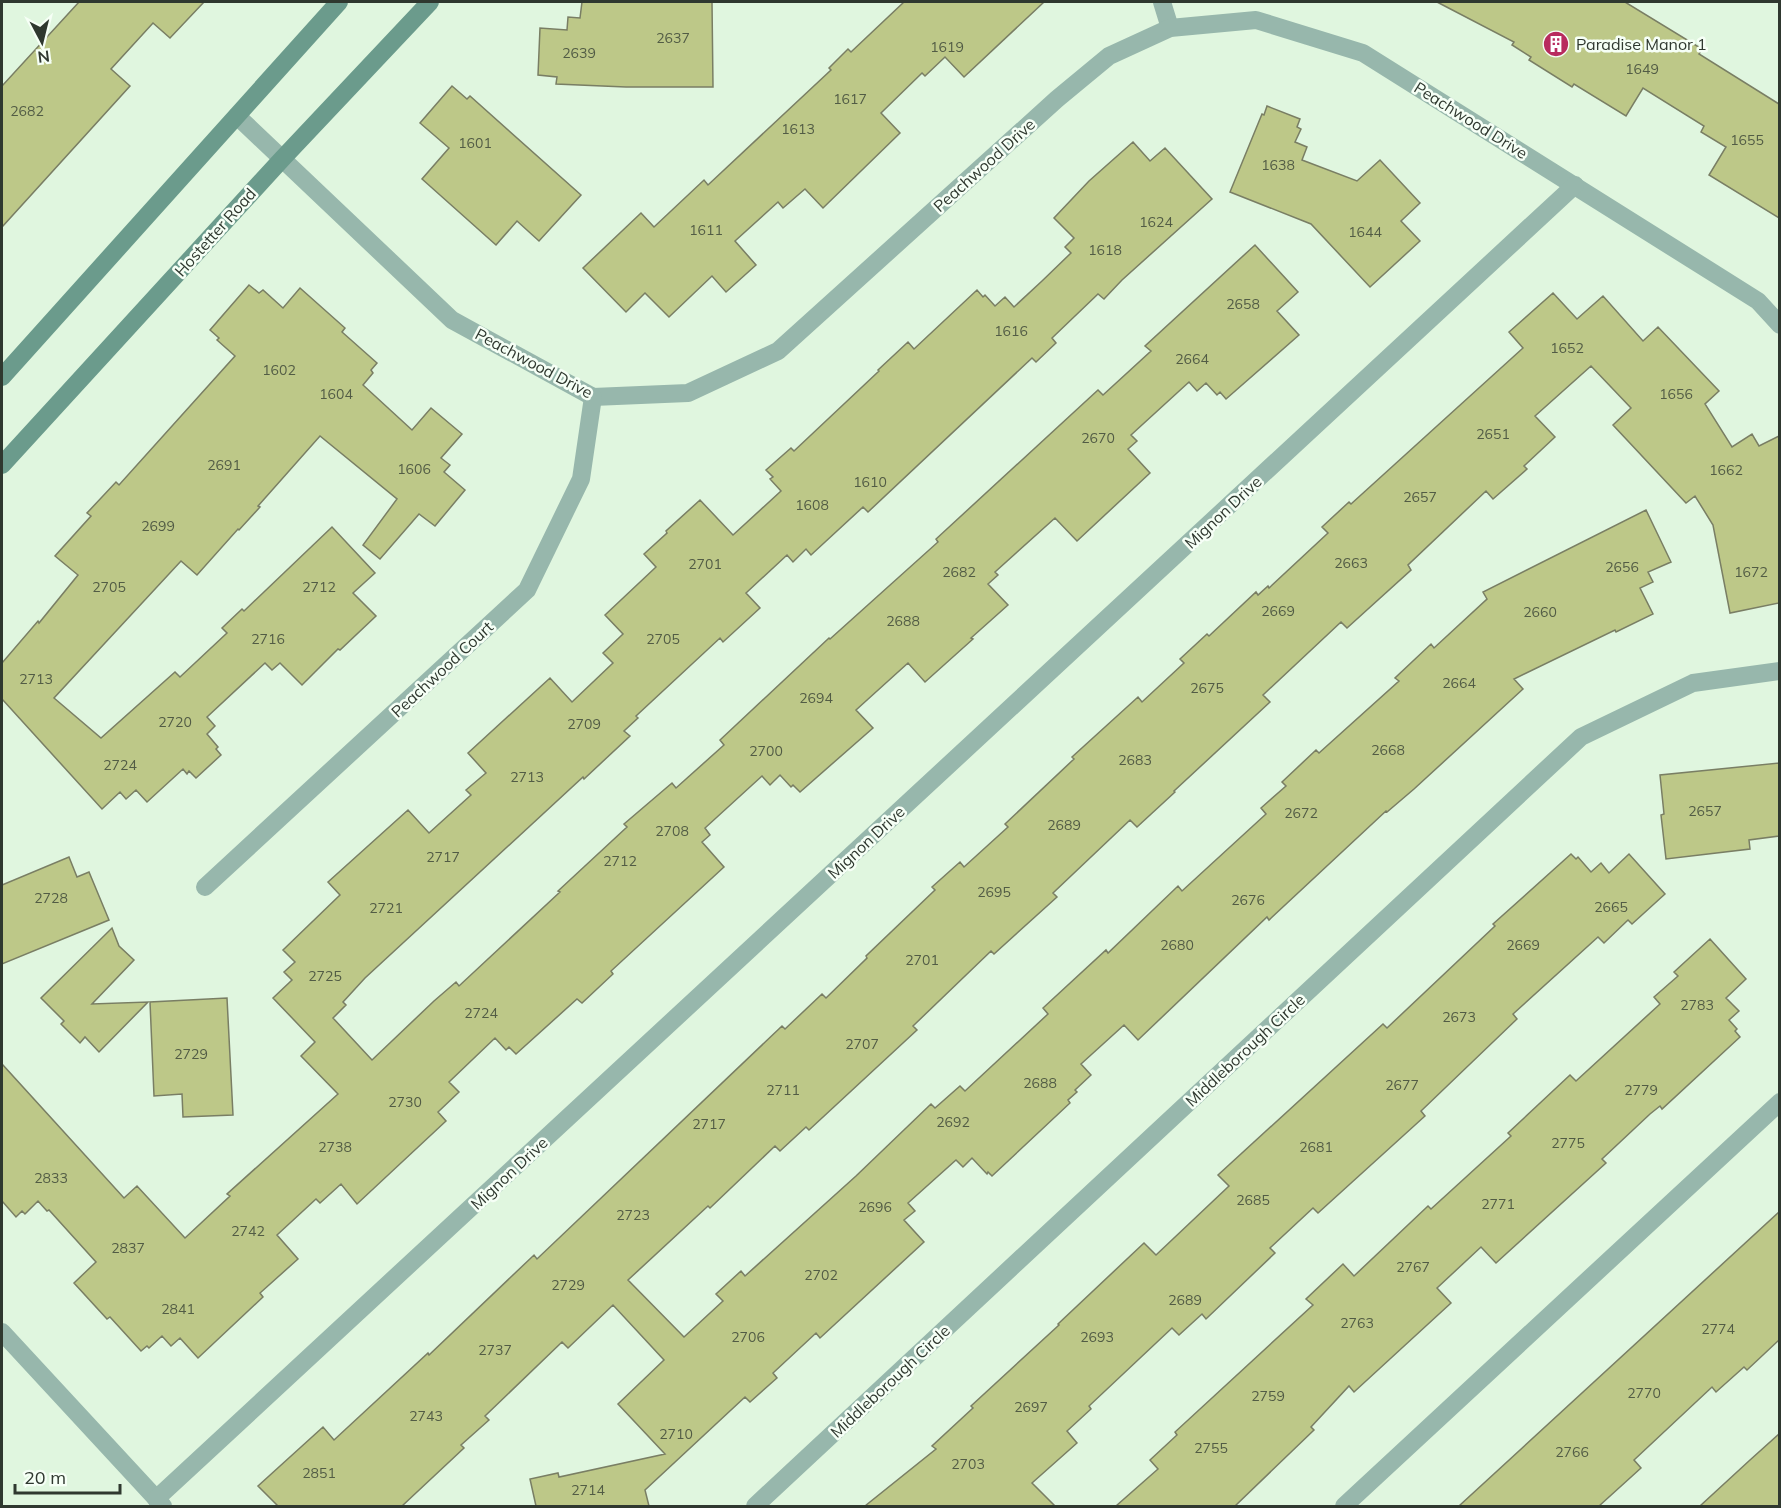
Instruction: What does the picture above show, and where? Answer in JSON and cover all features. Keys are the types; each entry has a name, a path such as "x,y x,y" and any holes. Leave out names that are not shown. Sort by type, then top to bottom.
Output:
{"main road":[{"path":"2,376 339,2"},
{"name":"Hostetter Road","path":"2,465 282,159 430,2"}],"street":[{"path":"1162,2 1170,28"},
{"name":"Peachwood Drive","path":"237,116 452,320 593,397 688,393 778,351 1057,99 1109,56 1170,28 1256,20 1363,53 1758,301 1779,325"},
{"name":"Mignon Drive","path":"160,1503 1575,185"},
{"name":"Peachwood Court","path":"205,887 527,590 580,479 593,397"},
{"name":"Middleborough Circle","path":"755,1506 1581,737 1694,683 1779,671"},
{"path":"1344,1506 1779,1102"},
{"path":"2,1332 160,1503"}],"building":[{"path":"79,2 204,2 170,38 153,23 111,69 130,86 2,227 2,86"},
{"path":"582,2 712,2 713,87 556,84 557,77 538,75 540,28 567,30 568,17 580,18"},
{"path":"904,2 1044,2 964,77 945,57 925,76 922,73 881,113 900,133 823,208 805,189 783,208 778,202 735,241 756,265 726,292 712,276 669,317 645,293 626,312 583,268 641,213 654,227 704,180 708,185 831,70 829,68 848,49 851,52"},
{"path":"1437,2 1625,2 1702,49 1699,54 1779,104 1779,218 1709,175 1726,147 1701,132 1704,126 1643,88 1626,116 1574,84 1572,87 1529,60 1531,57 1512,45 1514,42"},
{"path":"452,86 467,99 470,96 581,195 539,241 517,221 496,245 422,179 449,148 420,123"},
{"path":"1267,106 1300,119 1297,127 1301,129 1295,142 1307,147 1302,160 1357,181 1380,160 1420,203 1401,221 1420,241 1370,287 1311,224 1230,192"},
{"path":"1133,142 1150,161 1165,148 1212,199 1104,299 1098,294 1052,338 1056,343 1036,362 1032,358 868,512 863,507 811,555 806,549 793,562 787,555 746,593 760,608 723,642 720,638 636,716 638,718 624,731 630,736 365,978 343,1002 346,1005 333,1018 372,1060 456,982 459,986 560,892 558,891 627,827 624,824 672,783 676,788 724,745 720,740 829,638 938,542 936,539 1098,390 1103,395 1151,351 1145,346 1255,245 1298,292 1277,311 1299,335 1226,399 1220,392 1217,395 1206,383 1197,391 1189,382 1131,435 1137,441 1128,449 1150,473 1077,541 1055,518 995,572 998,575 988,584 1008,605 971,638 973,639 925,682 908,663 856,710 873,728 800,792 793,785 791,787 780,775 770,785 762,776 705,828 710,835 702,842 724,867 611,971 613,974 582,1003 577,999 516,1054 509,1047 506,1050 495,1038 449,1082 459,1092 438,1112 446,1121 357,1204 341,1184 320,1203 316,1199 277,1235 298,1259 260,1293 263,1297 198,1358 180,1338 171,1346 162,1336 149,1348 147,1346 141,1351 74,1283 96,1262 49,1210 47,1211 38,1201 25,1214 22,1211 16,1217 2,1201 2,1064 124,1198 137,1186 185,1238 230,1196 227,1194 338,1094 301,1056 315,1042 273,998 292,980 284,972 295,962 283,950 340,895 328,882 408,810 429,833 471,795 466,790 486,773 468,753 550,678 572,702 613,663 603,653 623,634 605,615 656,567 644,554 700,500 733,535 781,491 770,479 773,477 766,470 791,448 794,451 908,342 914,349 977,290 995,306 1005,297 1014,307 1071,253 1065,247 1074,238 1054,218 1089,181"},
{"path":"249,285 259,293 263,290 283,308 300,288 345,328 342,332 377,363 371,370 373,373 363,385 412,430 431,408 462,434 441,458 450,465 444,472 465,490 435,526 419,514 380,559 363,545 397,499 320,436 258,506 260,507 197,575 181,561 54,698 101,738 175,672 180,677 227,633 222,628 242,609 244,611 332,527 375,573 353,593 376,616 302,685 280,663 272,670 265,663 207,717 215,726 207,734 218,747 216,749 221,755 196,778 189,771 187,774 183,769 147,802 136,790 126,799 120,792 102,809 2,699 2,663 38,621 39,623 78,575 55,556 91,516 87,513 116,482 119,485 235,356 217,340 219,338 210,330"},
{"path":"1553,293 1577,319 1603,296 1643,341 1658,327 1719,391 1705,404 1732,447 1752,434 1759,446 1779,436 1779,603 1730,613 1713,525 1695,496 1686,503 1613,425 1631,408 1591,366 1535,416 1555,437 1524,466 1527,469 1493,499 1486,491 1408,565 1411,570 1347,628 1341,622 1263,695 1270,702 1137,827 1130,820 1053,893 1057,897 994,954 991,951 913,1026 917,1030 809,1130 806,1127 780,1151 775,1146 710,1208 708,1206 628,1280 684,1337 723,1301 716,1294 741,1271 745,1276 856,1176 931,1104 935,1108 960,1086 965,1091 1048,1014 1043,1008 1106,950 1108,953 1178,886 1182,891 1266,814 1261,808 1286,786 1282,782 1316,750 1319,753 1399,681 1395,678 1431,644 1434,648 1487,599 1483,592 1646,510 1671,562 1648,572 1653,582 1640,588 1653,614 1514,679 1523,689 1414,789 1386,811 1269,920 1267,917 1138,1040 1124,1025 1081,1064 1091,1075 1075,1090 1077,1092 1068,1100 1070,1103 992,1176 988,1172 987,1174 972,1158 963,1167 956,1160 908,1203 915,1211 904,1220 924,1242 820,1338 816,1333 773,1373 777,1378 750,1402 745,1397 645,1490 649,1506 536,1506 530,1479 558,1473 559,1477 665,1454 618,1404 664,1360 613,1305 568,1348 562,1342 485,1416 489,1420 461,1445 464,1448 402,1506 278,1506 258,1486 323,1427 334,1440 428,1353 429,1355 534,1255 537,1259 782,1026 785,1029 822,994 826,998 935,890 932,887 960,862 964,867 1008,827 1005,824 1074,759 1072,757 1138,697 1142,702 1184,663 1180,659 1207,634 1209,636 1256,592 1258,595 1268,586 1269,588 1328,533 1322,527 1349,502 1351,504 1523,348 1509,332"},
{"path":"1779,763 1779,836 1749,840 1750,849 1666,859 1661,815 1664,814 1660,775"},
{"path":"1571,854 1576,859 1578,857 1591,872 1601,863 1609,873 1629,854 1665,894 1632,924 1628,920 1604,943 1598,937 1513,1014 1517,1019 1421,1111 1425,1116 1318,1213 1313,1208 1270,1248 1275,1253 1206,1319 1202,1314 1179,1335 1172,1328 1089,1406 1091,1409 1067,1431 1077,1443 1032,1483 1055,1506 865,1506 936,1449 932,1446 973,1408 971,1406 1144,1243 1156,1255 1229,1186 1218,1175 1383,1024 1387,1028 1495,926 1493,924"},
{"path":"69,857 77,877 89,872 109,920 2,964 2,885"},
{"path":"112,928 119,946 134,960 92,1004 148,1002 99,1052 85,1037 80,1043 61,1024 64,1021 41,998"},
{"path":"1710,939 1746,979 1726,998 1739,1011 1729,1020 1737,1029 1735,1031 1740,1037 1662,1109 1660,1106 1650,1114 1602,1159 1606,1163 1496,1263 1481,1247 1437,1288 1451,1303 1354,1392 1349,1386 1311,1427 1314,1430 1235,1506 1116,1506 1158,1469 1150,1460 1177,1435 1175,1432 1313,1305 1306,1299 1343,1264 1354,1276 1428,1206 1431,1209 1511,1136 1508,1133 1570,1075 1576,1081 1660,1004 1654,997 1678,976 1674,972"},
{"path":"227,998 233,1115 183,1117 182,1094 154,1096 150,1002"},
{"path":"1779,1212 1779,1340 1747,1370 1744,1367 1716,1392 1712,1387 1634,1460 1641,1468 1599,1506 1459,1506"},
{"path":"1779,1434 1779,1506 1700,1506 1750,1460"}],"place":[{"name":"Paradise Manor 1","path":"1556,44"}]}
